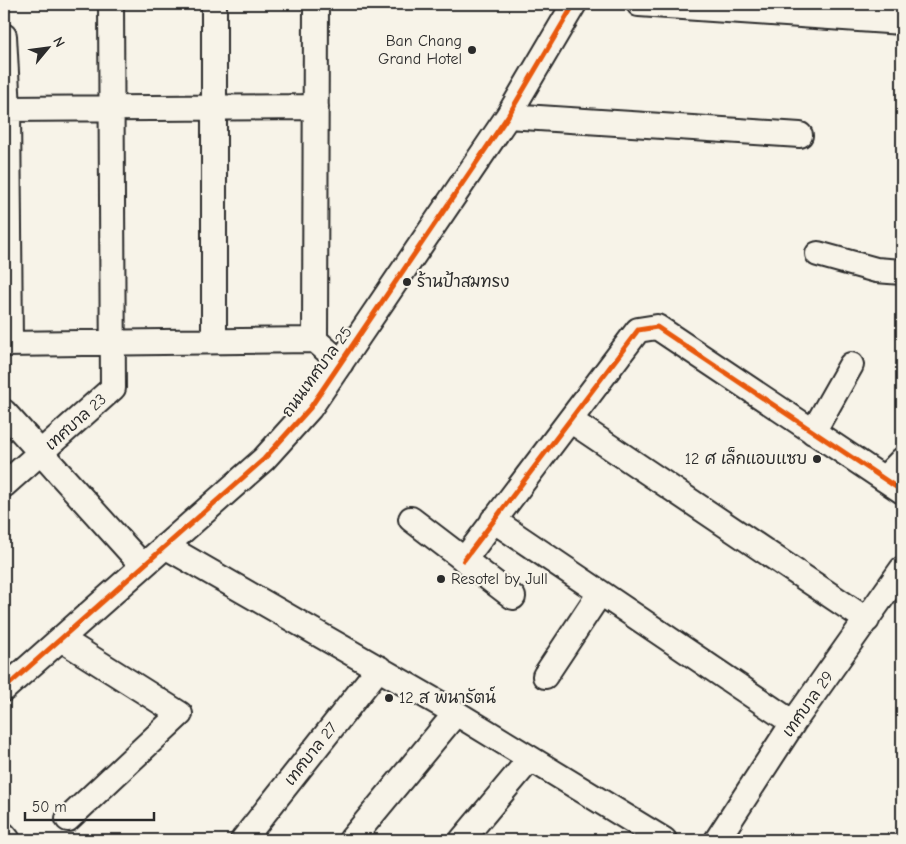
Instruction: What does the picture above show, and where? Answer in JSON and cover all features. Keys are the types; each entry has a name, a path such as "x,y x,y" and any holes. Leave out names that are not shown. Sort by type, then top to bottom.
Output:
{"street":[{"name":"เทศบาล 23","path":"4,485 113,388 110,4"},
{"path":"214,4 214,341"},
{"path":"315,340 316,4"},
{"name":"ถนนเทศบาล 25","path":"4,689 264,459 310,408 508,116 574,4"},
{"path":"639,4 902,22"},
{"path":"4,36 7,344 315,340 341,363"},
{"path":"6,109 111,106 316,107"},
{"path":"508,116 800,135"},
{"path":"818,254 876,270 902,272"},
{"path":"464,560 638,330 657,327 893,485 902,460"},
{"path":"813,432 852,365"},
{"path":"4,412 143,566"},
{"path":"570,420 867,620"},
{"path":"411,519 513,597"},
{"path":"493,520 793,723"},
{"path":"165,546 456,713 664,840"},
{"name":"เทศบาล 29","path":"717,840 793,723 902,569"},
{"path":"544,676 600,593"},
{"path":"61,639 180,714 68,819"},
{"name":"เทศบาล 27","path":"243,840 379,668"},
{"path":"351,840 456,713"},
{"path":"462,840 530,759"},
{"path":"4,835 8,840"}],"cycle path":[{"path":"4,689 264,459 310,408 508,116 574,4"},
{"path":"464,560 638,330 657,327 902,491"}],"place":[{"name":"Ban Chang Grand Hotel","path":"472,50"},
{"name":"ร้านป้าสมทรง","path":"407,282"},
{"name":"12 ศ เล็กแอบแซบ","path":"817,459"},
{"name":"Resotel by Jull","path":"441,579"},
{"name":"12 ส พนารัตน์","path":"389,698"}]}
